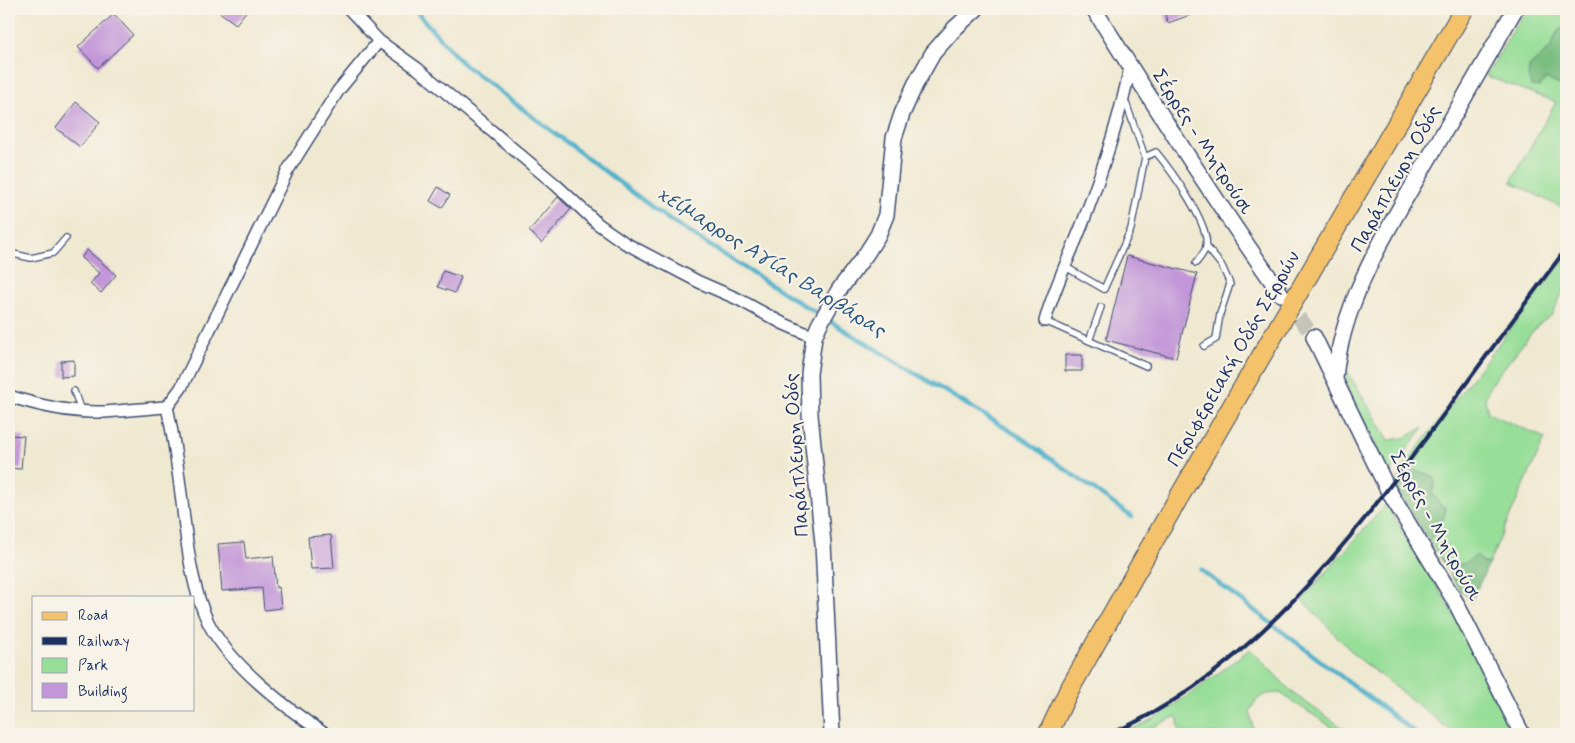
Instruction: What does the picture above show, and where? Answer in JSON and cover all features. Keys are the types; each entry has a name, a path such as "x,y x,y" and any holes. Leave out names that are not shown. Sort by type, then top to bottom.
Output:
{"main road":[{"name":"Περιφερειακή Οδός Σερρών","path":"1048,734 1068,692 1160,529 1464,9"}],"street":[{"path":"349,9 379,41 418,69 556,185 598,224 625,242 699,282 738,298 782,323 816,331"},
{"name":"Παράπλευρη Οδός","path":"832,734 823,544 810,415 809,374 816,331 839,290 878,235 886,215 894,138 915,85 933,53 955,28 976,9"},
{"name":"Σέρρες - Μητρούσι","path":"1094,9 1238,234 1281,294"},
{"name":"Παράπλευρη Οδός","path":"1335,379 1337,360 1350,308 1375,254 1515,9"},
{"path":"325,734 306,722 242,668 208,623 195,586 174,441 167,407 181,388 288,170 338,91 379,41"},
{"path":"1045,321 1053,293 1084,218 1124,96 1130,67"},
{"name":"Σέρρες - Μητρούσι","path":"1314,338 1388,490 1456,603 1522,734"},
{"path":"9,396 80,411 103,412 167,407"}],"lane":[{"path":"1064,266 1104,290 1130,229 1145,157 1124,96"},
{"path":"1145,157 1156,152 1178,179 1204,230 1206,246 1222,266 1230,284 1220,314 1216,339 1204,346"},
{"path":"9,253 31,258 53,253 66,238"},
{"path":"1196,264 1206,246"},
{"path":"1089,341 1101,307"},
{"path":"1045,321 1146,366"},
{"path":"74,391 80,411"}],"green space":[{"path":"1526,9 1566,9 1566,27 1558,30 1551,47 1529,67 1551,81 1566,86 1566,210 1511,182 1556,102 1486,76"},
{"path":"1565,26 1566,86 1559,85 1546,78 1540,87 1531,86 1528,76 1529,67 1551,47 1558,30"},
{"path":"1566,257 1566,285 1552,315 1538,325 1490,385 1485,399 1488,413 1545,438 1489,563 1450,564 1441,559 1429,540 1443,520 1445,507 1441,506 1432,493 1435,483 1403,467"},
{"path":"1344,366 1389,440 1404,438 1423,428 1390,473 1348,391"},
{"path":"1403,467 1434,476 1435,483 1432,493 1441,506 1446,508 1443,520 1429,540 1398,493 1397,486"},
{"path":"1386,504 1460,624 1516,734 1455,734 1357,657 1302,600"},
{"path":"1477,555 1484,564 1489,563 1471,602 1459,590 1441,559 1456,565 1468,562"},
{"path":"1250,649 1295,695 1352,734 1342,734 1280,693 1267,694 1256,700 1250,711 1254,734 1180,734 1177,716 1138,734 1122,734 1155,718 1195,691"}],"building":[{"path":"215,9 248,9 236,24"},
{"path":"1163,9 1203,9 1204,10 1168,23"},
{"path":"114,14 133,35 98,68 78,47"},
{"path":"76,102 100,122 80,147 56,128"},
{"path":"438,187 450,195 442,208 430,201"},
{"path":"558,197 571,209 542,243 529,231"},
{"path":"87,250 116,275 101,293 90,284 99,273 81,258"},
{"path":"1127,256 1197,274 1176,358 1106,340"},
{"path":"443,271 461,277 455,293 438,287"},
{"path":"1065,355 1082,355 1082,371 1065,371"},
{"path":"74,360 74,376 61,377 61,361"},
{"path":"9,435 24,436 21,469 9,468"},
{"path":"331,535 334,568 311,569 308,537"},
{"path":"244,542 246,559 273,556 276,588 279,587 281,608 264,610 262,588 222,591 218,544"}],"waterway":[{"name":"χείμαρρος Αγίας Βαρβάρας","path":"414,9 462,63 665,217 800,303 1022,438 1132,517"},
{"name":"χείμαρρος Αγίας Βαρβάρας","path":"1201,570 1417,734"}],"tunnel":[{"path":"1285,299 1314,337"}],"railway":[{"path":"1110,734 1160,709 1208,677 1252,641 1293,600 1369,513 1566,249"}]}
